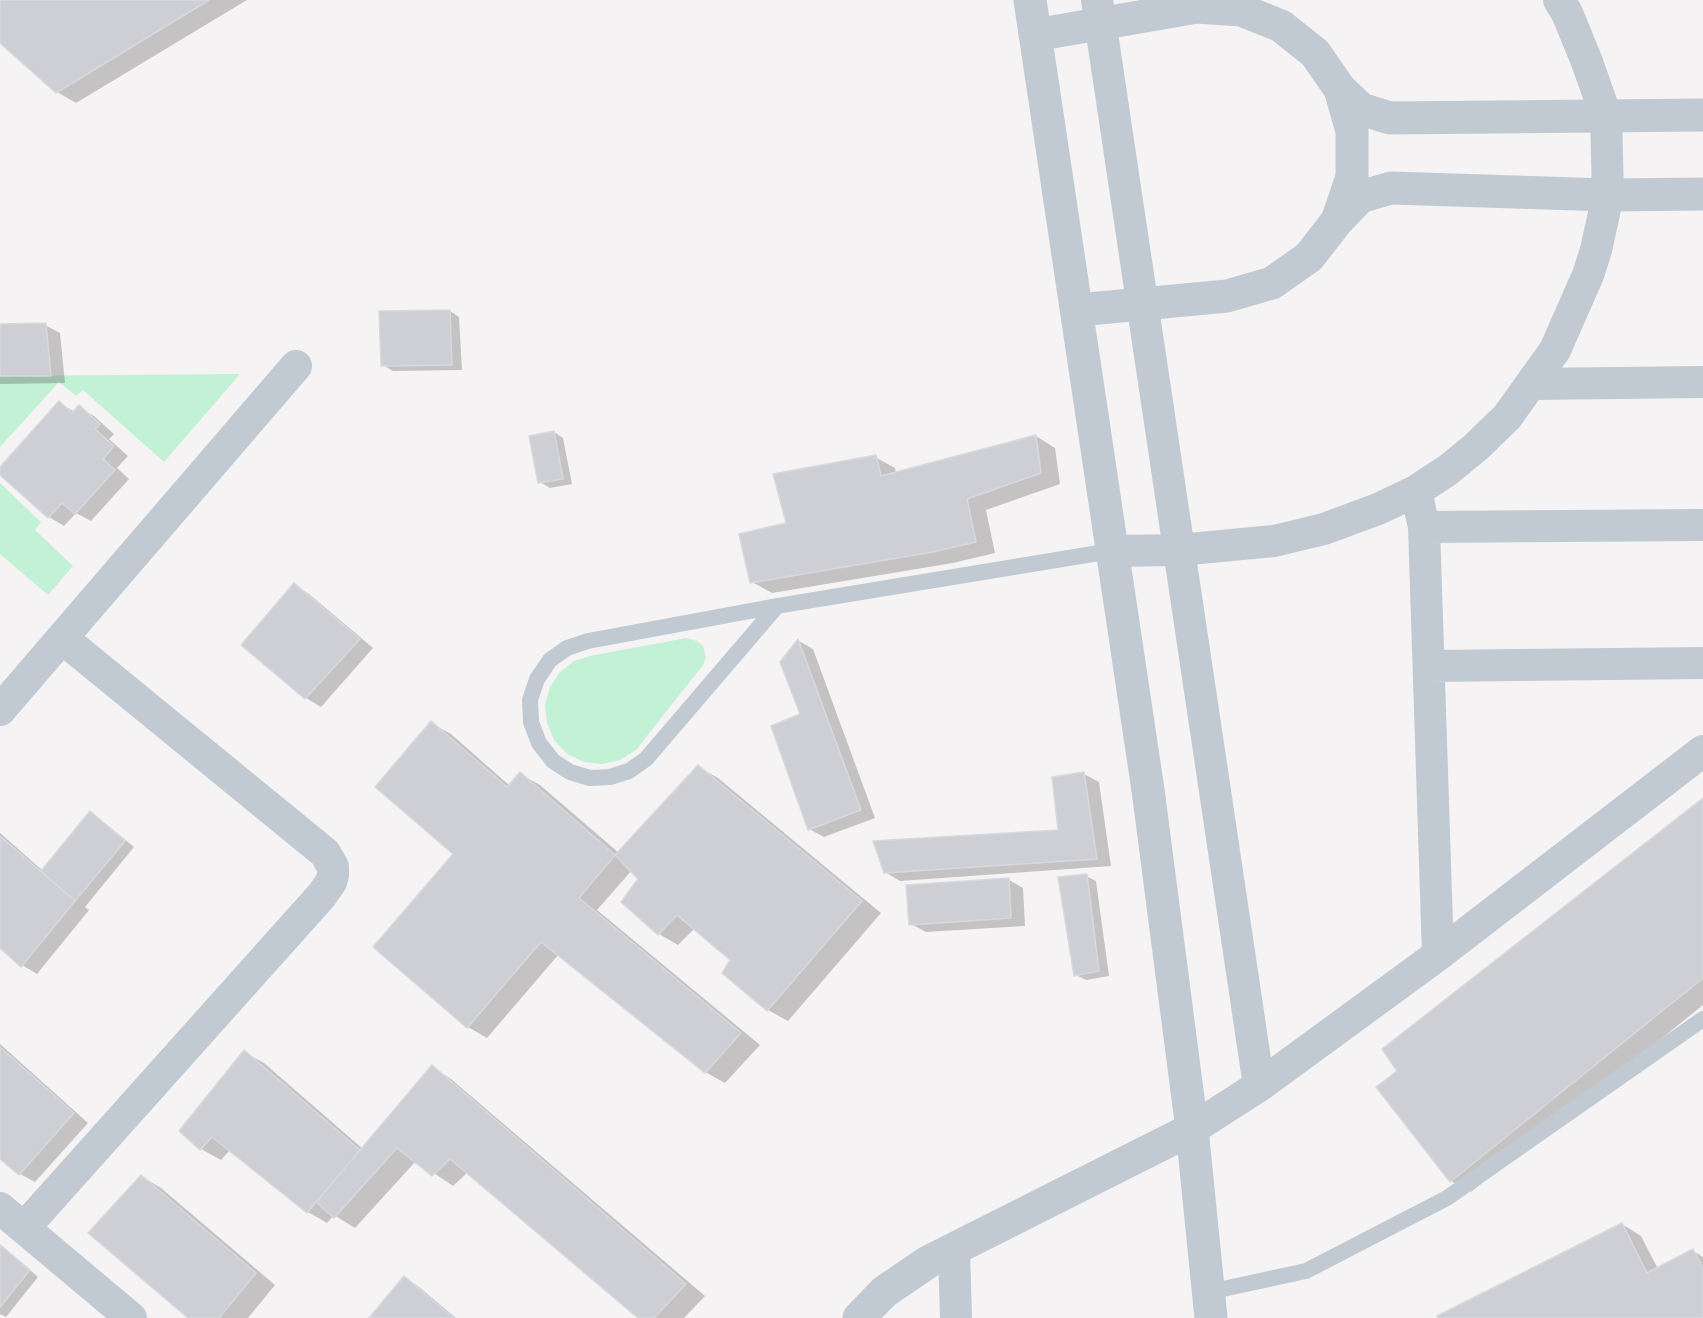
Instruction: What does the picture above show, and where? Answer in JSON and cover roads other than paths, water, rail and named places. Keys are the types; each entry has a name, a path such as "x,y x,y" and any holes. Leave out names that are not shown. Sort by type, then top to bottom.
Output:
{"street":[{"path":"1030,0 1148,790 1192,1129 1210,1305"},
{"path":"1111,551 1179,550 1274,541 1324,529 1378,509 1416,491 1448,470 1507,417 1555,350 1588,275 1608,195 1606,116 1587,62 1567,13 1559,0"},
{"path":"1035,35 1099,12 1197,7 1240,10 1281,26 1315,53 1340,89 1361,109 1390,118 1703,115"},
{"path":"1099,12 1259,1086"},
{"path":"1337,221 1352,177 1352,131 1340,89"},
{"path":"1078,310 1227,296 1272,283 1309,257 1337,221 1360,197 1392,188 1608,195 1703,194"},
{"path":"0,710 296,366"},
{"path":"1531,384 1703,382"},
{"path":"1416,491 1424,527 1438,955"},
{"path":"1424,527 1703,525"},
{"path":"24,1228 321,895 331,882 333,875 333,867 325,853 62,638"},
{"path":"1429,666 1703,663"},
{"path":"859,1318 884,1292 928,1262 1192,1129 1259,1086 1438,955 1703,751"},
{"path":"0,1208 131,1318"},
{"path":"954,1250 956,1318"}],"lane":[{"path":"777,606 646,759 629,771 610,777 590,778 570,772 553,761 539,743 531,722 530,700 537,679 550,660 567,648 588,641 777,606 1111,551"},
{"path":"1210,1305 1306,1271 1447,1198 1703,1019"}]}
